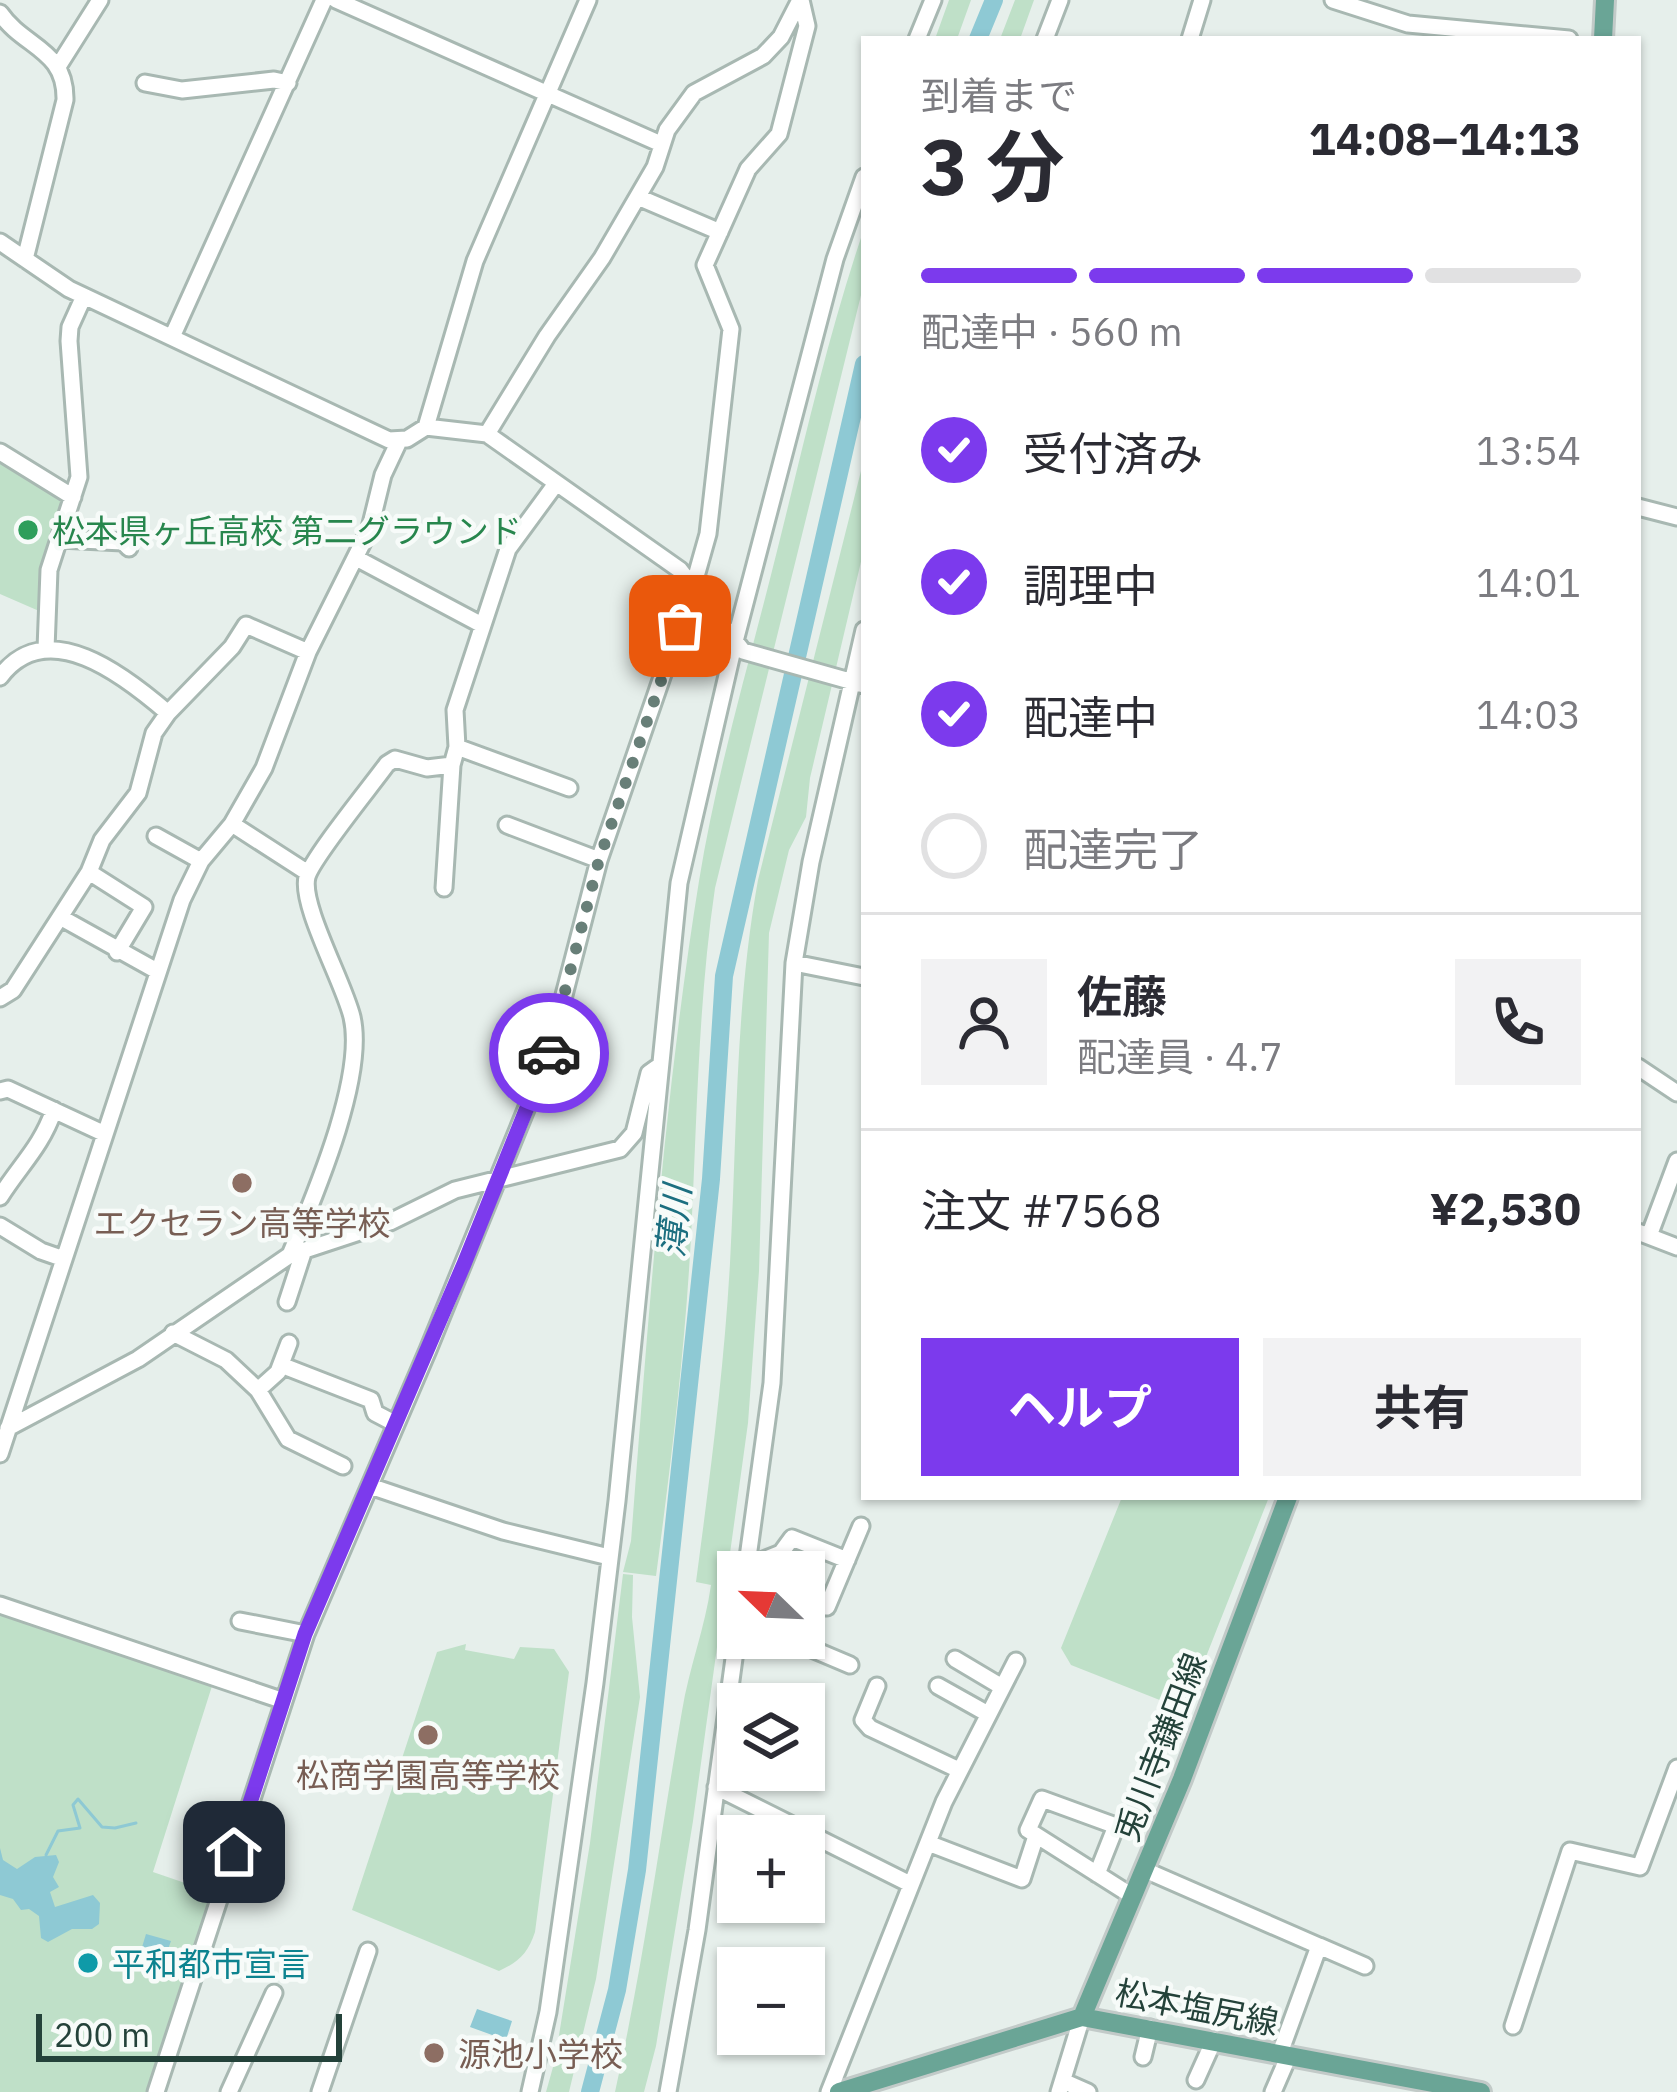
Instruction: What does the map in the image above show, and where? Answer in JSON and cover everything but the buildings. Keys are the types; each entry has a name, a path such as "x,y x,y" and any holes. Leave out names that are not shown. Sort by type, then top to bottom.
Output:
{"main road":[{"path":"1603,36 1605,0"},
{"name":"兎川寺鎌田線","path":"1082,2017 1145,1870 1287,1500"},
{"name":"松本塩尻線","path":"839,2092 1082,2017 1481,2092"}],"street":[{"path":"59,65 100,0"},
{"path":"172,338 324,0"},
{"path":"336,0 661,144"},
{"path":"427,428 475,261 588,0"},
{"path":"487,434 638,197 655,167 661,144 694,93 763,56 781,37 800,0"},
{"path":"156,2092 305,1634 549,1053 599,860 693,587 708,534 730,329 705,265 748,169 778,134 808,26 800,0"},
{"path":"918,36 933,0"},
{"path":"1046,36 1060,0"},
{"path":"1191,36 1202,0"},
{"path":"1333,0 1406,32 1499,36"},
{"path":"0,13 59,65 65,100 25,259"},
{"path":"145,83 182,90 274,80 287,83"},
{"path":"530,2092 551,1988 609,1557 679,884 835,260 861,186"},
{"path":"638,197 720,232"},
{"path":"0,242 84,296 389,440 399,441 427,428 487,434 670,561 739,648 853,682"},
{"path":"46,649 49,570 73,497 80,456 69,341 84,296"},
{"path":"0,1454 182,900 201,861 232,824 264,768 308,652 358,559 383,475 399,441"},
{"path":"0,452 73,497"},
{"path":"444,888 457,748 455,710 514,536 555,484"},
{"path":"1641,508 1677,517"},
{"path":"59,538 123,542 129,548"},
{"path":"358,559 482,626"},
{"path":"0,998 13,990 89,872 102,840 138,793 154,733 168,713 214,668 246,626 308,652"},
{"path":"749,1551 772,1383 794,963 811,862 861,644"},
{"path":"0,677 24,656 58,648 126,677 168,713"},
{"path":"457,748 569,788"},
{"path":"287,1302 296,1254 331,1154 354,1041 340,979 308,898 308,873 387,764 395,759 427,768 452,765"},
{"path":"232,824 308,873"},
{"path":"506,825 599,860"},
{"path":"156,836 201,861"},
{"path":"89,872 144,907 117,952"},
{"path":"60,917 157,971"},
{"path":"794,963 861,976"},
{"path":"8,1428 138,1359 296,1254 390,1222 455,1190 628,1144 649,1073 658,1066"},
{"path":"1641,1069 1677,1093"},
{"path":"0,1090 8,1089 105,1134"},
{"path":"0,1197 23,1161 42,1145 54,1110"},
{"path":"1677,1161 1644,1234 1677,1246"},
{"path":"0,1226 40,1251 64,1259"},
{"path":"173,1333 226,1360 258,1390 287,1439 343,1466"},
{"path":"258,1390 281,1365 289,1343"},
{"path":"281,1365 371,1400 375,1413 396,1424"},
{"path":"370,1486 503,1531 609,1557"},
{"path":"825,1605 861,1526"},
{"path":"782,1551 792,1538 824,1551"},
{"path":"825,1551 847,1560"},
{"path":"0,1605 284,1701"},
{"path":"236,1638 242,1616 305,1634"},
{"path":"825,1654 850,1665"},
{"path":"668,2092 734,1659"},
{"path":"955,1659 1002,1687"},
{"path":"829,2092 959,1770 1016,1661"},
{"path":"877,1686 863,1720 870,1728 959,1770"},
{"path":"938,1686 988,1714"},
{"path":"1513,2026 1570,1851 1640,1867 1677,1771"},
{"path":"716,1787 910,1884"},
{"path":"1097,1874 1116,1826 1042,1799 1028,1830 1036,1836 1132,1896"},
{"path":"928,1843 1022,1879 1036,1836"},
{"path":"1145,1870 1365,1966"},
{"path":"1273,2092 1319,1946"},
{"path":"320,2092 368,1951"},
{"path":"230,2092 274,1993"},
{"path":"1082,2017 1061,2086 1088,2092"},
{"path":"1143,2057 1150,2028"},
{"path":"1196,2080 1214,2040"}],"green space":[{"path":"949,0 971,0 958,36 936,36"},
{"path":"1015,0 1034,0 1021,36 1001,36"},
{"path":"861,239 861,295 715,888 702,1018 685,1322 656,1576 623,1572 631,1541 667,1127 706,842 838,313"},
{"name":"松本県ヶ丘高校 第二グラウンド","path":"0,457 67,497 46,614 0,594"},
{"path":"861,471 861,562 810,778 806,817 789,850 769,933 759,1271 748,1423 730,1551 717,1551 717,1647 693,1821 656,2046 644,2092 615,2092 685,1695 711,1585 696,1582 724,1343 750,928"},
{"path":"1121,1500 1268,1500 1185,1710 1071,1665 1061,1648"},
{"path":"623,1574 633,1575 640,1697 596,1979 569,2092 546,2092 590,1843"},
{"path":"0,1614 212,1686 153,1872 214,1893 151,2092 0,2092"},
{"path":"466,1644 465,1650 514,1659 520,1647 554,1649 569,1672 535,1932 522,1956 499,1971 352,1910 437,1652"}],"water":[{"path":"0,1848 3,1860 17,1869 35,1857 56,1855 59,1862 53,1877 59,1887 50,1892 55,1907 93,1895 100,1903 99,1924 92,1929 72,1929 48,1942 41,1938 39,1916 0,1895"},
{"path":"146,1934 171,1941 162,1966 139,1957"},
{"path":"477,2009 512,2021 506,2040 470,2027"}],"waterway":[{"name":"薄川","path":"979,36 994,0"},
{"name":"薄川","path":"590,2092 617,1990 637,1870 711,1179 724,976 861,377"},
{"path":"46,1855 58,1831 80,1828 73,1805 78,1799 102,1827 136,1823"}],"way so far":[{"path":"549,1053 599,860 680,626"}],"place":[{"name":"松本県ヶ丘高校 第二グラウンド","path":"28,530"},
{"name":"エクセラン高等学校","path":"242,1183"},
{"name":"松商学園高等学校","path":"428,1735"},
{"name":"平和都市宣言","path":"88,1963"},
{"name":"源池小学校","path":"434,2053"}],"route":[{"path":"234,1852 305,1634 416,1380 549,1053"}]}
